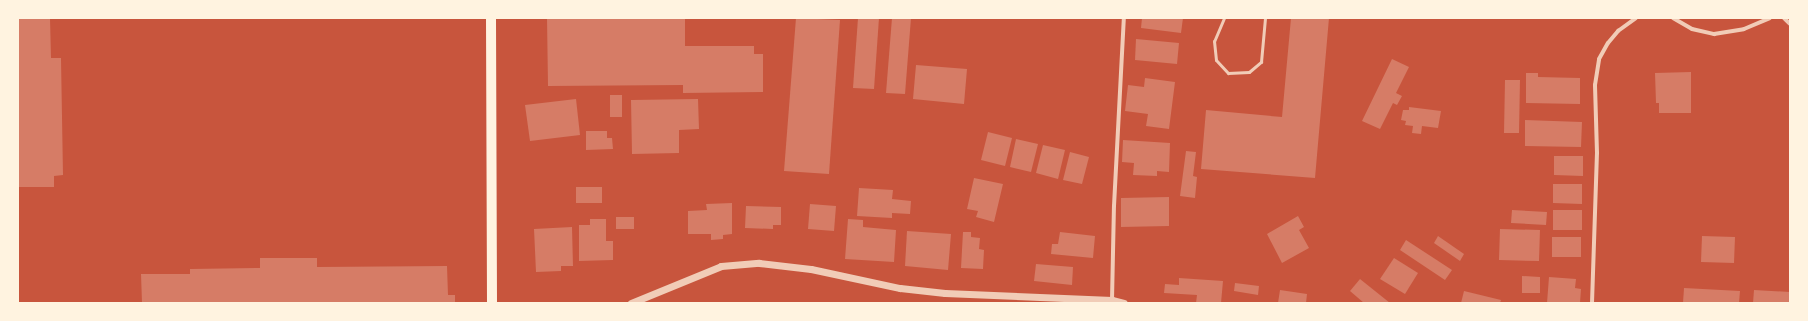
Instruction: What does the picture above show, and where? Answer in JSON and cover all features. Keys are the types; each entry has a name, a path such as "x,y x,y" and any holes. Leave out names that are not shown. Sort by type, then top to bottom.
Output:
{"main road":[{"path":"491,18 492,303"}],"street":[{"path":"1112,300 1124,18"},
{"path":"1592,303 1597,153 1594,85 1599,58 1608,43 1618,32 1636,18"},
{"path":"1673,18 1692,29 1714,34 1744,29 1770,18"},
{"path":"1784,18 1790,24"},
{"path":"631,303 721,266 759,263 811,269 908,289 1112,300 1124,303"}],"lane":[{"path":"1224,18 1214,41 1216,60 1228,73 1249,72 1261,62 1265,18"}],"building":[{"path":"18,18 50,18 51,58 61,58 63,175 54,176 54,187 18,187"},
{"path":"547,18 685,18 685,46 754,46 754,54 763,54 763,92 683,93 683,85 548,86"},
{"path":"796,18 840,20 829,174 784,171"},
{"path":"858,18 879,18 874,89 853,88"},
{"path":"892,18 911,18 905,94 886,93"},
{"path":"1142,18 1183,18 1181,33 1141,28"},
{"path":"1291,18 1329,18 1315,178 1201,169 1206,110 1282,117"},
{"path":"1136,39 1179,43 1177,64 1135,60"},
{"path":"1392,59 1409,67 1396,93 1402,96 1397,105 1393,103 1380,129 1362,121"},
{"path":"916,65 967,69 964,104 913,99"},
{"path":"1691,72 1691,113 1659,113 1659,103 1656,103 1655,73"},
{"path":"1526,73 1538,73 1538,77 1580,78 1580,104 1526,103"},
{"path":"1145,78 1175,82 1169,129 1146,126 1148,114 1125,111 1128,85 1144,87"},
{"path":"1505,80 1520,80 1519,133 1504,133"},
{"path":"610,95 622,95 622,117 610,117"},
{"path":"576,99 580,135 530,141 525,105"},
{"path":"698,99 699,129 679,130 679,153 632,154 631,100"},
{"path":"1409,107 1441,111 1438,128 1422,126 1421,134 1412,133 1413,126 1405,125 1406,121 1401,120 1403,110 1409,110"},
{"path":"1525,120 1582,122 1581,147 1525,146"},
{"path":"586,131 607,131 607,138 612,138 613,149 586,150"},
{"path":"988,132 1012,138 1005,166 981,160"},
{"path":"1016,139 1038,144 1031,172 1010,167"},
{"path":"1123,140 1170,143 1169,172 1157,171 1157,176 1133,175 1134,163 1122,162"},
{"path":"1043,145 1065,150 1058,179 1036,173"},
{"path":"1186,151 1196,152 1193,176 1197,177 1195,198 1180,196"},
{"path":"1070,152 1089,157 1082,184 1063,180"},
{"path":"1554,156 1583,156 1583,176 1554,175"},
{"path":"974,178 1003,184 994,222 976,217 978,211 967,209"},
{"path":"1553,184 1582,184 1582,204 1553,203"},
{"path":"576,187 602,187 602,203 576,203"},
{"path":"859,188 893,190 892,199 911,201 910,214 892,213 892,218 857,216"},
{"path":"1169,197 1169,226 1121,227 1121,198"},
{"path":"732,203 732,234 723,235 723,239 711,240 711,234 688,234 688,211 707,210 706,204"},
{"path":"810,204 836,206 834,231 808,229"},
{"path":"746,206 781,207 781,225 773,225 773,229 745,228"},
{"path":"1512,210 1547,212 1546,225 1511,223"},
{"path":"1553,210 1582,210 1582,230 1553,230"},
{"path":"1298,216 1304,227 1299,230 1309,248 1282,263 1267,234"},
{"path":"616,217 634,217 634,229 616,229"},
{"path":"590,219 606,219 606,241 613,241 613,260 579,261 579,225 590,225"},
{"path":"848,219 863,220 863,227 896,230 894,262 845,259"},
{"path":"572,227 573,266 561,266 561,271 536,272 534,229"},
{"path":"1500,229 1540,230 1539,261 1499,260"},
{"path":"907,231 951,234 948,270 905,266"},
{"path":"963,232 971,232 971,237 980,238 979,249 984,250 983,269 961,268"},
{"path":"1060,232 1095,236 1093,258 1051,254 1052,244 1058,244"},
{"path":"1438,236 1464,254 1460,261 1434,243"},
{"path":"1702,236 1735,237 1734,263 1701,262"},
{"path":"1552,237 1581,237 1581,257 1552,257"},
{"path":"1406,240 1452,270 1445,280 1400,250"},
{"path":"260,258 317,258 317,267 447,266 448,295 455,295 455,303 142,303 141,274 190,274 190,269 260,268"},
{"path":"1394,258 1418,273 1405,294 1380,279"},
{"path":"1036,264 1073,267 1072,285 1034,281"},
{"path":"1522,276 1540,277 1540,293 1522,293"},
{"path":"1549,277 1576,279 1575,288 1581,289 1580,303 1547,303"},
{"path":"1179,278 1223,281 1221,303 1196,303 1197,295 1164,293 1165,284 1179,285"},
{"path":"1360,279 1390,303 1364,303 1350,291"},
{"path":"1235,283 1259,286 1258,295 1234,291"},
{"path":"1684,288 1740,291 1739,303 1683,303"},
{"path":"1280,290 1307,294 1306,303 1278,303"},
{"path":"1754,290 1790,292 1790,303 1753,303"},
{"path":"1464,291 1501,300 1500,303 1461,303"}]}
